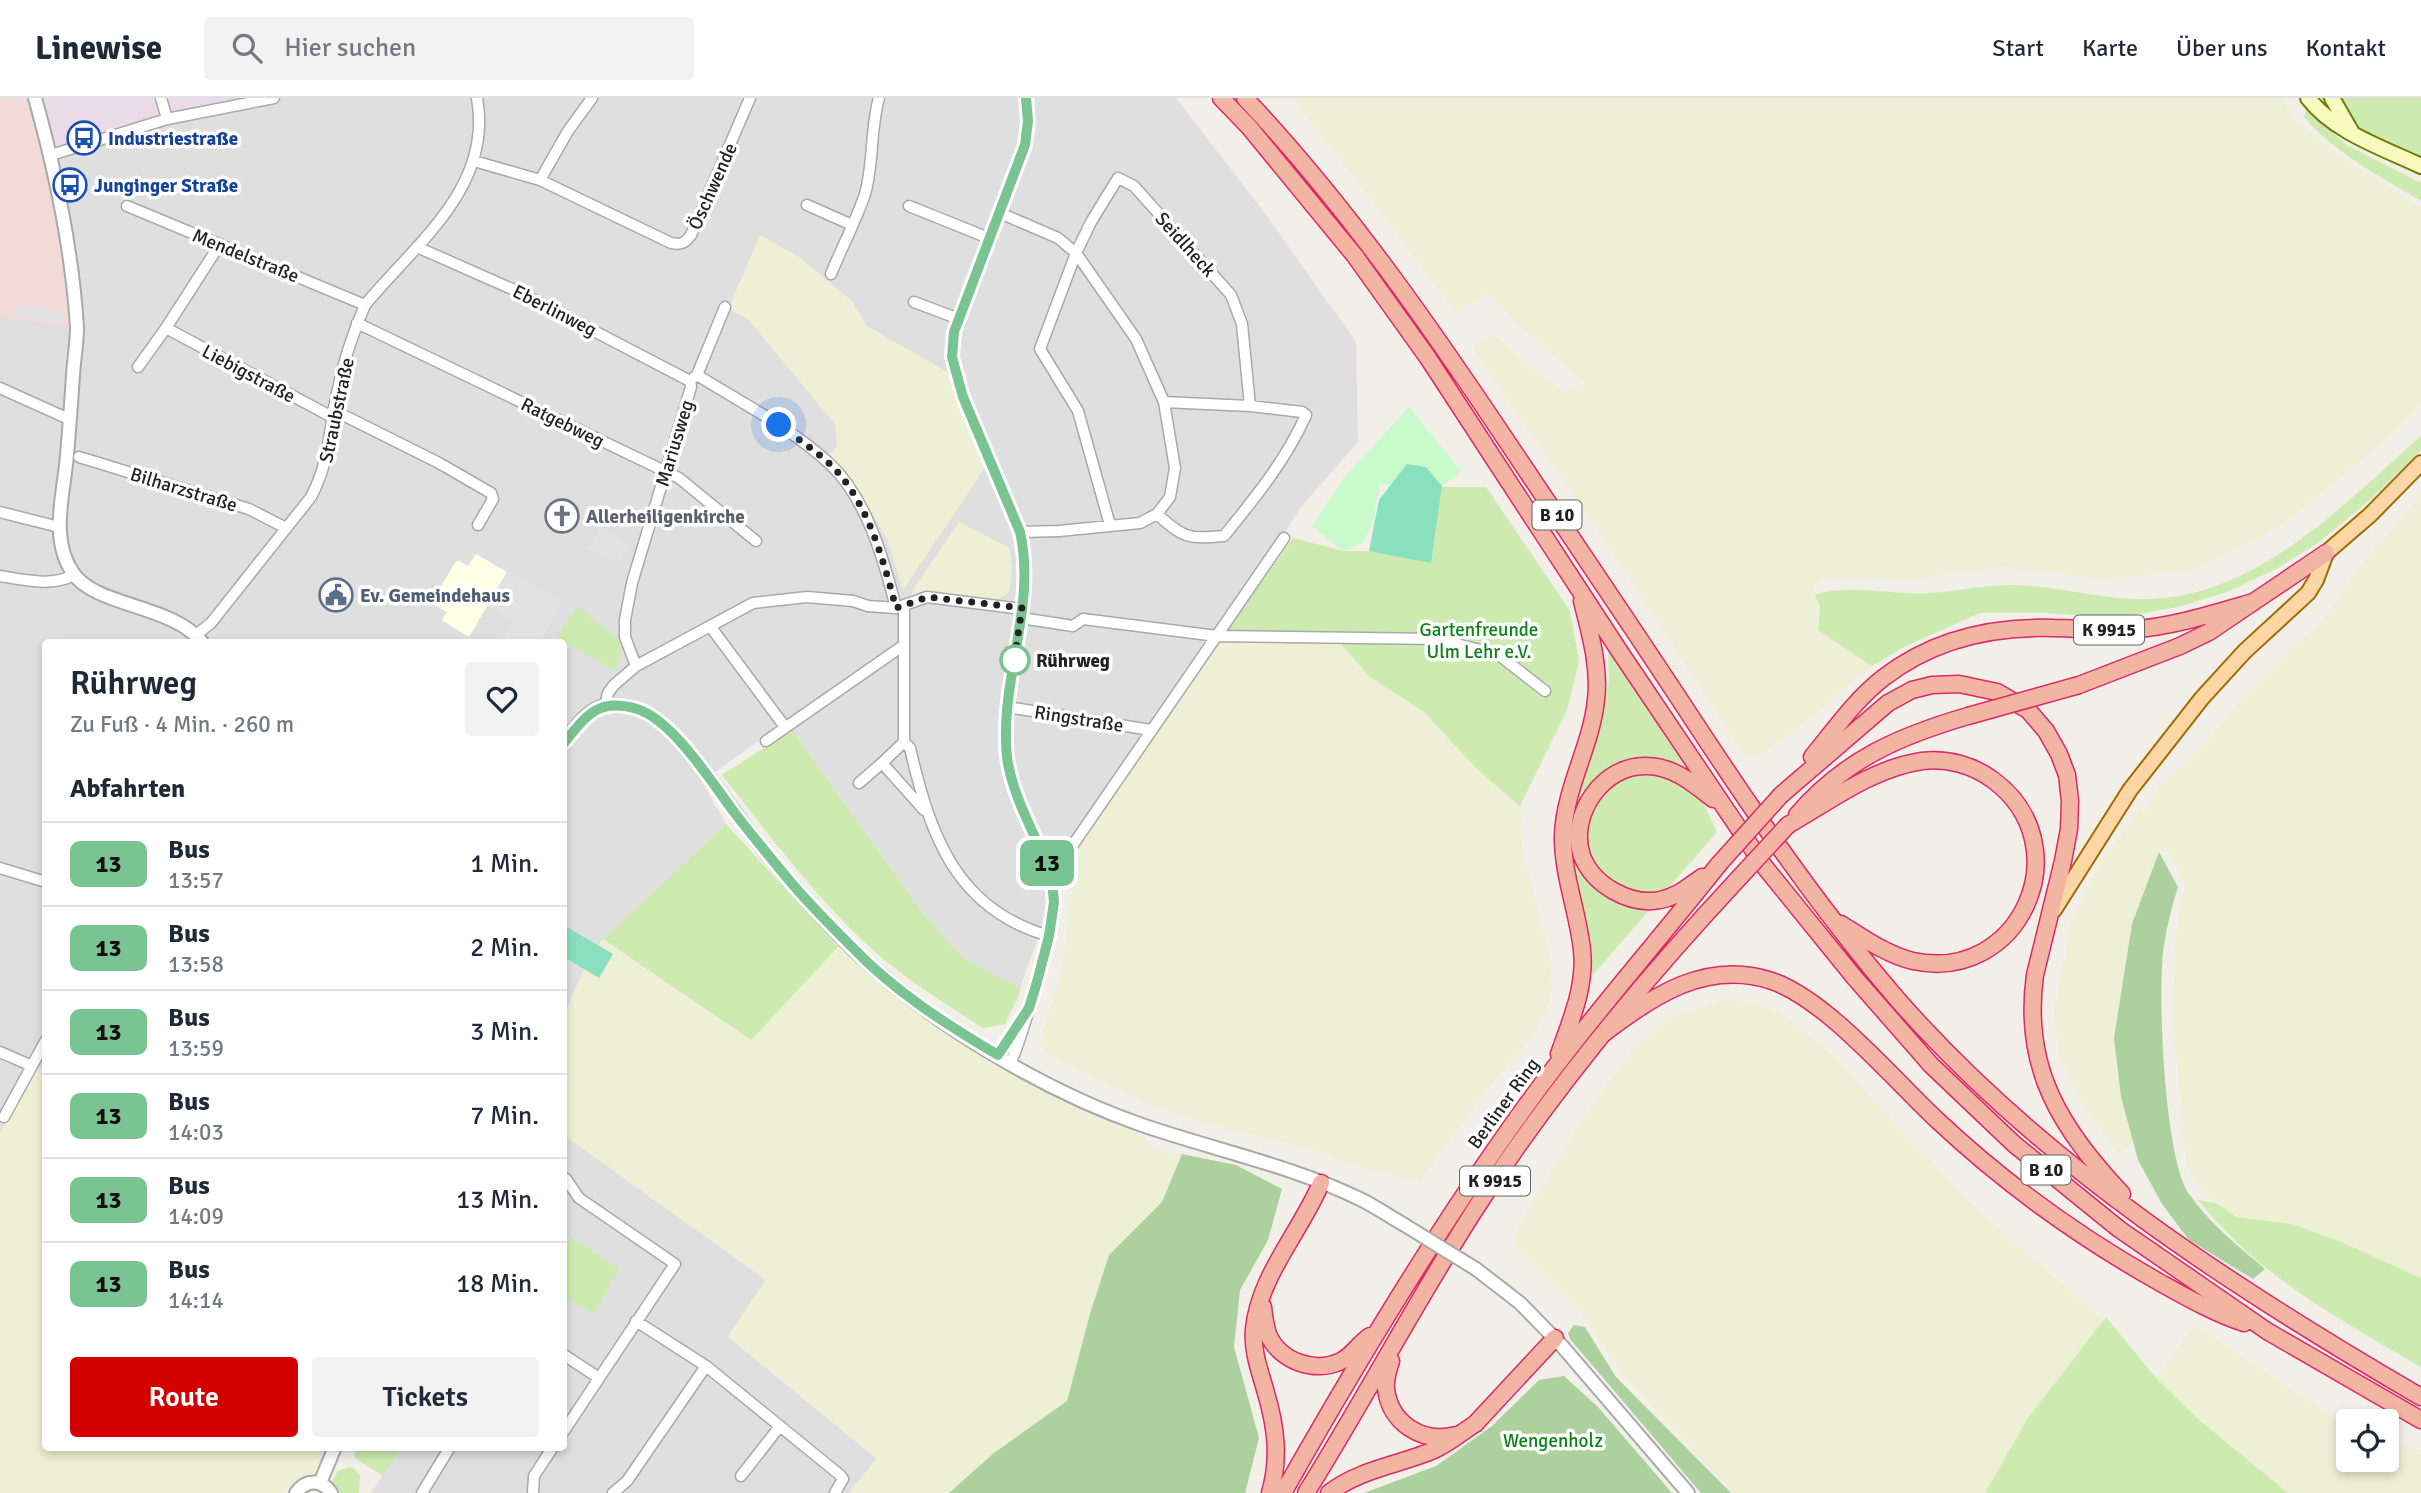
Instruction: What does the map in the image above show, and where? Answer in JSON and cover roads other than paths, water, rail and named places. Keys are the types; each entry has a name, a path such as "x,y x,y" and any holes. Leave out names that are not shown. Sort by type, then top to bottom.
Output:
{"highway":[{"name":"B 10","path":"1221,98 1249,127 1356,256 1455,398 1764,866 1817,933 1931,1065 2014,1144 2119,1229 2267,1331 2421,1420"},
{"name":"B 10","path":"1245,98 1328,193 1442,345 1742,794 1830,918 1900,1003 2028,1129 2087,1177 2281,1313 2421,1396"},
{"name":"K 9915","path":"1818,801 1835,778 1886,745 1920,730 2079,685 2180,646 2209,632 2326,553"},
{"path":"1555,1066 1575,1011 1581,979 1582,953 1563,836 1571,787 1597,700 1593,647 1579,588"},
{"name":"K 9915","path":"1719,864 1854,705 1869,689 1905,663 1963,636 2012,628 2127,630 2165,626 2253,602"},
{"path":"1780,795 1879,710 1912,691 1932,684 1980,687 2012,699 2028,710 2046,731 2067,775 2070,801 2069,829 2031,998 2039,1062 2048,1092 2064,1123 2087,1156 2145,1219"},
{"path":"1818,801 1900,766 1924,761 1966,765 1985,774 2017,803 2035,841 2037,859 2029,897 2021,915 2008,932 1976,955 1955,961 1912,961 1893,954 1830,918"},
{"path":"1719,864 1679,894 1659,900 1639,900 1616,892 1596,877 1582,855 1579,839 1581,821 1594,792 1604,781 1632,767 1648,765 1676,773 1724,806"},
{"name":"Berliner Ring","path":"1306,1493 1475,1209 1537,1120 1603,1034 1695,925 1788,825 1818,801"},
{"name":"Berliner Ring","path":"1283,1493 1378,1331 1460,1199 1555,1066 1719,864"},
{"path":"1603,1034 1655,997 1696,979 1720,975 1772,981 1792,990 1841,1027 1948,1131 2042,1208 2136,1270 2227,1318 2267,1331"},
{"path":"1270,1493 1277,1458 1276,1433 1254,1348 1254,1327 1272,1275 1321,1183"},
{"path":"1262,1298 1268,1333 1273,1343 1289,1358 1308,1365 1326,1365 1343,1360 1378,1331"},
{"path":"1398,1335 1386,1378 1386,1390 1392,1410 1410,1429 1421,1435 1441,1438 1461,1433"},
{"path":"1329,1493 1358,1475 1436,1450 1461,1433 1475,1423 1555,1338"}],"main road":[{"path":"2308,98 2329,119 2421,166"},
{"path":"2332,98 2351,132"},
{"name":"K 9915","path":"2326,553 2370,515 2421,463"},
{"path":"2046,923 2130,790 2202,698 2245,651 2308,593 2326,553"}],"street":[{"path":"35,98 60,195 77,329 71,420 59,527 65,558 74,575 100,592 174,621 199,638"},
{"path":"161,98 167,119"},
{"path":"51,155 167,119 274,98"},
{"name":"Straubstraße","path":"199,638 311,497 320,480 330,448 333,414 345,358 357,323 365,305 454,203 474,161 478,140 477,98"},
{"path":"540,180 568,131 592,98"},
{"name":"Öschwende","path":"474,161 540,180 679,244 691,235 750,98"},
{"path":"831,274 865,192 872,153 872,122 879,98"},
{"name":"Ringstraße","path":"1011,1062 1049,936 1054,902 1051,873 1013,779 1007,757 1007,707 1021,613 1024,551 1020,532 991,467 952,357 959,319 1025,145 1028,121 1026,98"},
{"name":"Seidlheck","path":"1076,253 1118,178 1134,186 1231,295 1242,324 1250,405"},
{"path":"807,205 852,225"},
{"name":"Mendelstraße","path":"127,206 365,305"},
{"path":"909,206 991,239"},
{"path":"1000,213 1058,238 1076,253 1136,339 1164,402 1175,468 1170,497 1157,514 1140,523 1020,532"},
{"path":"138,367 220,244"},
{"name":"Eberlinweg","path":"417,247 531,298 693,378 779,425 831,465 848,487 866,519 900,607"},
{"path":"1076,253 1040,349 1078,411 1110,525"},
{"path":"914,302 959,319"},
{"name":"Mariusweg","path":"636,666 625,637 625,620 632,583 693,378 725,307"},
{"name":"Ratgebweg","path":"357,323 679,478 756,541"},
{"name":"Liebigstraße","path":"166,328 333,414 439,463 491,494 493,499 478,525"},
{"path":"0,388 71,420"},
{"path":"1157,514 1174,530 1192,538 1224,536 1276,469 1296,439 1306,415 1302,412 1250,405 1164,402"},
{"name":"Bilharzstraße","path":"79,457 249,509 286,528"},
{"path":"0,512 59,527"},
{"path":"1051,873 1284,538"},
{"path":"0,576 39,582 58,581 74,575"},
{"path":"605,706 608,693 614,685 636,666 710,626 753,603 807,597 853,601 868,606 900,607 928,597 1021,613 1073,626 1083,619 1217,636 1438,639 1499,654 1545,691"},
{"path":"900,607 904,645 904,742 910,748 926,813 945,853 959,875 981,900 997,914 1012,922 1049,936"},
{"path":"710,626 785,727"},
{"path":"766,741 904,645"},
{"path":"567,739 586,716 605,706 637,709 660,722 698,763 796,888 856,951 940,1018 1059,1090 1114,1114 1321,1183 1363,1201 1476,1269 1520,1303 1555,1338 1688,1493"},
{"name":"Ringstraße","path":"1007,707 1151,730"},
{"path":"859,783 904,742"},
{"path":"882,763 926,813"},
{"path":"0,868 42,881"},
{"name":"Ringstraße","path":"998,1055 1029,1008"},
{"path":"4,1117 42,1047"},
{"path":"0,1052 32,1066"},
{"path":"567,1180 579,1198 675,1264 567,1426"},
{"path":"636,1321 706,1366 840,1475 843,1479 835,1493"},
{"path":"567,1357 599,1378"},
{"path":"613,1493 628,1489 706,1366"},
{"path":"741,1475 780,1426"},
{"path":"320,1483 333,1451"},
{"path":"422,1493 448,1451"},
{"path":"533,1493 534,1476 550,1451"},
{"path":"296,1493 309,1483 320,1483 331,1493"}],"place":[{"name":"Industriestraße","path":"84,138"},
{"name":"Junginger Straße","path":"70,185"},
{"name":"Allerheiligenkirche","path":"562,516"},
{"name":"Ev. Gemeindehaus","path":"336,595"},
{"name":"Rührweg","path":"1015,660"}],"park label":[{"name":"Gartenfreunde Ulm Lehr e.V.","path":"1479,640"},
{"name":"Wengenholz","path":"1553,1440"}]}
